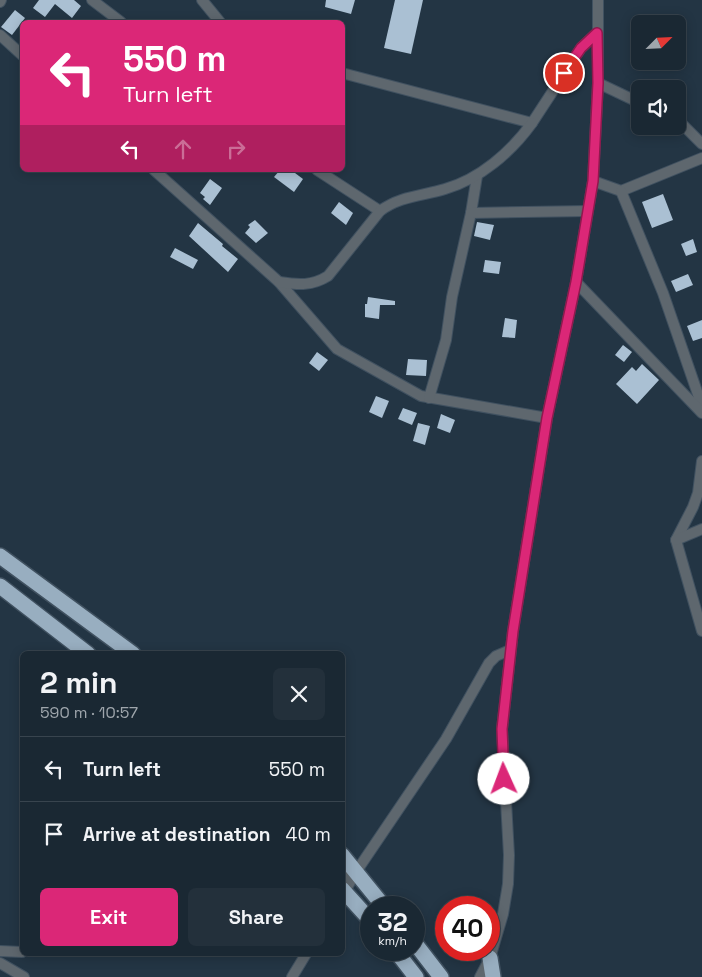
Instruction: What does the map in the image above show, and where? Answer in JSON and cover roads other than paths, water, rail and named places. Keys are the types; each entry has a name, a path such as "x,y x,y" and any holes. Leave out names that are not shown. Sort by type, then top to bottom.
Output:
{"highway":[{"path":"0,556 129,651"},
{"path":"0,586 84,651"},
{"path":"349,874 372,896"},
{"path":"345,894 360,910"},
{"path":"425,956 441,977"},
{"path":"404,961 416,977"},
{"path":"490,961 493,977"}],"street":[{"path":"92,0 118,20"},
{"path":"202,0 215,20"},
{"path":"500,924 508,884 509,855 502,729 510,650 547,418 576,282 593,181 598,83 598,0"},
{"path":"279,282 306,285 318,282 328,276 380,211 389,205 407,197 446,189 477,176 516,144 581,48 597,33"},
{"path":"0,35 20,53"},
{"path":"345,74 532,123"},
{"path":"598,83 631,99"},
{"path":"686,128 702,144"},
{"path":"593,181 621,191 702,158"},
{"path":"156,172 279,282 336,348 421,396 547,418"},
{"path":"320,172 380,211"},
{"path":"429,398 446,340 452,297 471,213 477,176"},
{"path":"621,191 659,284 702,406"},
{"path":"471,213 587,211"},
{"path":"576,282 702,413"},
{"path":"702,461 698,493 676,540 702,631"},
{"path":"676,540 702,529"},
{"path":"345,886 349,874 446,739 489,663 496,656 510,650"},
{"path":"0,951 20,952"},
{"path":"292,977 305,956"},
{"path":"480,977 488,961"},
{"path":"0,963 24,977"}]}
